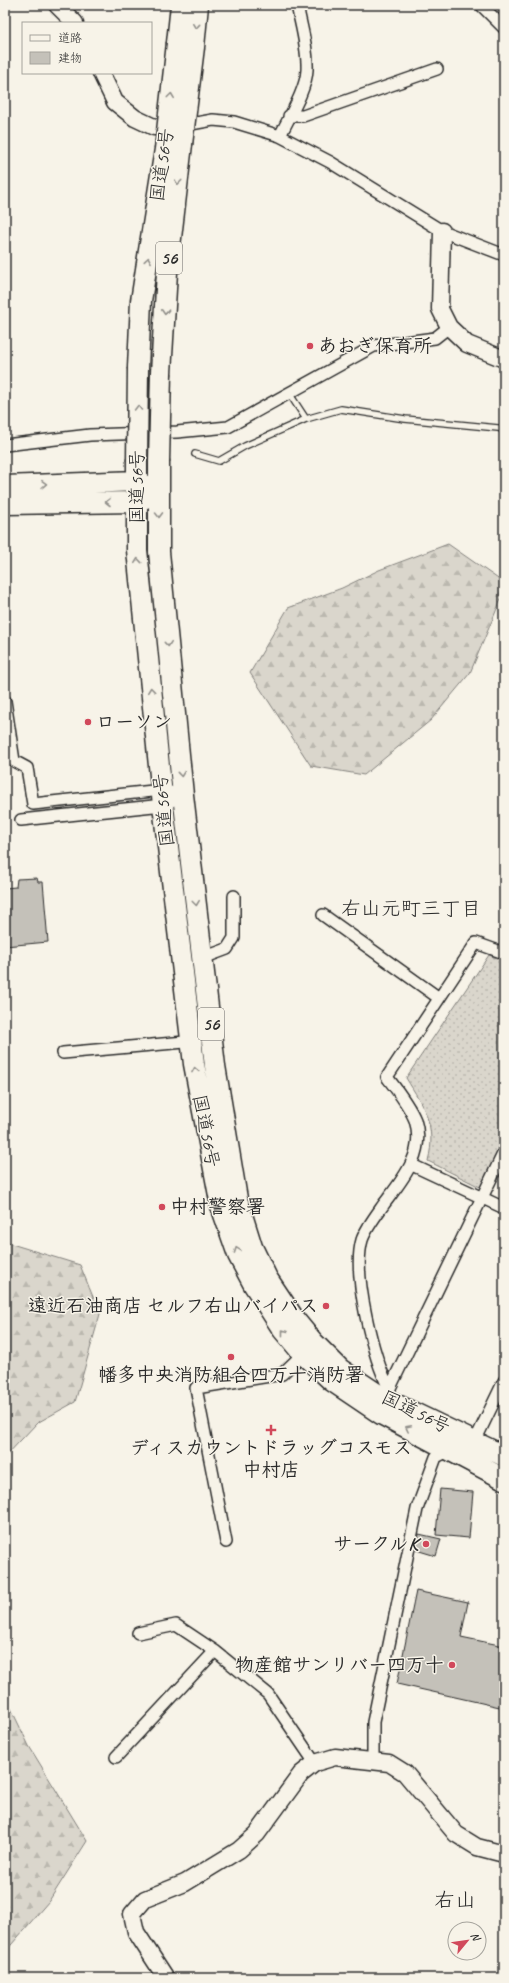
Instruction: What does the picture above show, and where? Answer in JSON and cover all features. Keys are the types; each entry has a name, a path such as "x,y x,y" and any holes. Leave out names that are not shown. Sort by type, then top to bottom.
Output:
{"highway":[{"name":"国道56号","path":"181,5 186,45"},
{"name":"国道56号","path":"198,5 186,45 174,146 161,374 158,491 159,552 183,795 212,1039 237,1199 252,1248 267,1278 295,1320 309,1348 332,1381 370,1407 504,1479"},
{"name":"国道56号","path":"174,146 141,301 138,368 137,550 162,798 191,1041 213,1169 221,1206 238,1255 254,1285 283,1330 340,1369 504,1456"},
{"path":"5,486 137,482 158,491"},
{"path":"5,504 137,502 158,491"}],"street":[{"path":"57,5 74,22"},
{"path":"280,136 303,88 308,71 297,5"},
{"path":"482,5 504,28"},
{"path":"289,116 303,116 437,69"},
{"path":"101,74 115,102 135,118 154,127 191,124 213,120 234,122 280,136 330,162 442,231 504,255"},
{"path":"442,231 440,309 449,327 467,344 504,359"},
{"path":"5,445 90,435 177,432 228,427 374,346 435,338 449,327"},
{"path":"5,701 8,744 14,761 27,768 32,804 162,798"},
{"path":"21,820 183,795"},
{"path":"203,958 227,949 234,938 234,896"},
{"path":"323,915 439,998"},
{"path":"388,1394 362,1298 358,1265 362,1239 378,1213 412,1165 419,1142 415,1120 387,1077 476,943 504,953"},
{"path":"63,1053 212,1039"},
{"path":"388,1394 504,1152"},
{"path":"412,1165 504,1208"},
{"path":"226,1542 196,1388 282,1374 309,1348"},
{"path":"373,1760 373,1722 417,1509 436,1457 475,1441 504,1381"},
{"path":"138,1633 176,1625 215,1651 268,1694 315,1763"},
{"path":"116,1757 215,1651"},
{"path":"166,1978 136,1932 132,1914 145,1899 185,1883 239,1850 257,1834 301,1774 315,1763 335,1757 390,1763 405,1773 456,1834 477,1847 504,1854"}],"lane":[{"path":"289,393 306,419"},
{"path":"195,454 219,461 245,446 306,419 341,409 405,419 498,428 504,430"}],"green space":[{"path":"448,544 504,583 504,592 470,673 431,720 364,775 311,766 250,673 288,608 342,588 379,570"},
{"path":"489,955 504,961 504,1152 486,1190 428,1161 431,1137 430,1127 423,1108 406,1078"},
{"path":"5,1242 80,1265 100,1314 75,1402 37,1423 5,1457"},
{"path":"5,1696 29,1746 87,1841 49,1901 5,1952"}],"building":[{"path":"37,878 38,882 43,882 48,942 5,946 5,888 16,887 17,879"},
{"path":"440,1489 473,1492 469,1538 436,1535"},
{"name":"サークルK","path":"419,1534 441,1539 436,1556 416,1550"},
{"name":"物産館サンリバー四万十","path":"416,1591 468,1602 461,1637 504,1646 504,1708 397,1684"}],"place":[{"name":"あおぎ保育所","path":"310,346"},
{"name":"ローソン","path":"88,722"},
{"name":"中村警察署","path":"162,1207"},
{"name":"遠近石油商店 セルフ右山バイパス","path":"326,1306"},
{"name":"幡多中央消防組合四万十消防署","path":"231,1357"},
{"name":"ディスカウントドラッグコスモス 中村店","path":"271,1430"},
{"name":"サークルK","path":"426,1544"},
{"name":"物産館サンリバー四万十","path":"452,1665"}],"district":[{"name":"右山元町三丁目","path":"411,908"},
{"name":"右山","path":"455,1900"}]}
